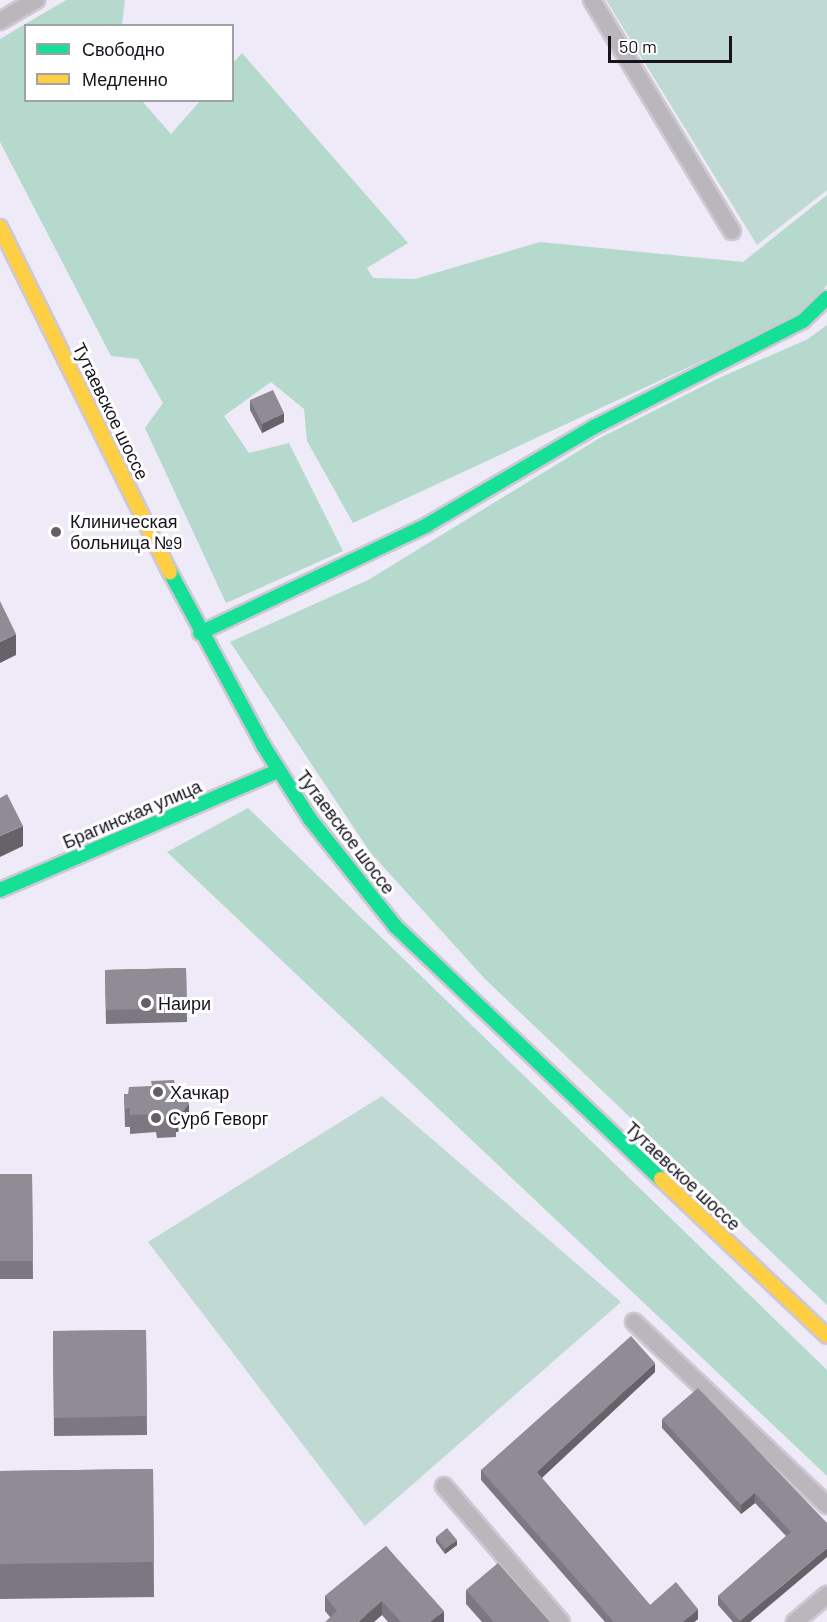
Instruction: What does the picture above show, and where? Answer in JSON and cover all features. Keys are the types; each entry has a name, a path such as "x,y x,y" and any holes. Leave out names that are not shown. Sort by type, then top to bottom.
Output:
{"main road":[{"name":"Тутаевское шоссе","path":"0,227 4,245 200,633 278,771 310,819 395,926 827,1336"},
{"path":"200,633 427,525 594,427 803,321 827,298"},
{"name":"Брагинская улица","path":"0,890 278,771"}],"street":[{"path":"0,21 36,0"},
{"path":"592,0 732,231"},
{"path":"634,1322 827,1505"},
{"path":"444,1486 561,1622"},
{"path":"795,1622 827,1595"}],"green space":[{"path":"66,0 125,0 122,24 25,24"},
{"path":"606,0 827,0 827,190 757,245"},
{"path":"24,25 24,102 143,102 171,134 199,102 234,102 234,62 242,53 408,243 367,268 373,278 415,279 540,242 743,262 827,195 827,285 799,316 353,523 307,441 304,409 271,382 224,416 249,453 289,443 343,551 226,603 145,428 163,403 138,359 111,356 0,142 0,39"},
{"path":"827,325 827,1305 485,979 370,852 230,642 368,580 598,439 719,378 808,339"},
{"path":"248,808 827,1370 827,1476 167,852"},
{"path":"382,1096 621,1302 365,1526 148,1242"}],"building":[{"path":"273,390 284,413 262,424 250,400"},
{"path":"0,601 16,634 0,642"},
{"path":"7,794 23,826 0,836 0,798"},
{"name":"Наири","path":"186,968 187,1008 106,1010 105,970"},
{"path":"174,1080 175,1085 182,1085 189,1104 183,1112 175,1113 176,1118 157,1119 156,1114 130,1115 130,1108 125,1109 124,1094 128,1094 129,1087 152,1086 151,1081"},
{"path":"0,1174 32,1174 33,1261 0,1261"},
{"path":"146,1330 147,1416 54,1418 53,1331"},
{"path":"631,1336 655,1363 537,1472 650,1605 676,1582 698,1609 683,1622 614,1622 481,1470"},
{"path":"698,1388 827,1523 827,1548 740,1621 718,1596 791,1532 755,1493 741,1505 662,1419"},
{"path":"153,1469 154,1562 0,1564 0,1471"},
{"path":"447,1528 457,1540 445,1549 436,1537"},
{"path":"386,1546 444,1611 430,1622 401,1622 382,1601 358,1622 325,1622 337,1611 325,1596"},
{"path":"498,1563 550,1622 494,1622 466,1590"}],"traffic: fast":[{"path":"200,633 427,525 594,427 803,321 827,298"},
{"path":"170,572 263,745 310,819 395,926 661,1179"},
{"path":"0,890 278,771"}],"traffic: slow":[{"path":"0,227 170,572"},
{"path":"661,1179 827,1336"}],"place":[{"name":"Клиническая больница №9","path":"56,532"},
{"name":"Наири","path":"146,1003"},
{"name":"Хачкар","path":"158,1092"},
{"name":"Сурб Геворг","path":"156,1118"}]}
